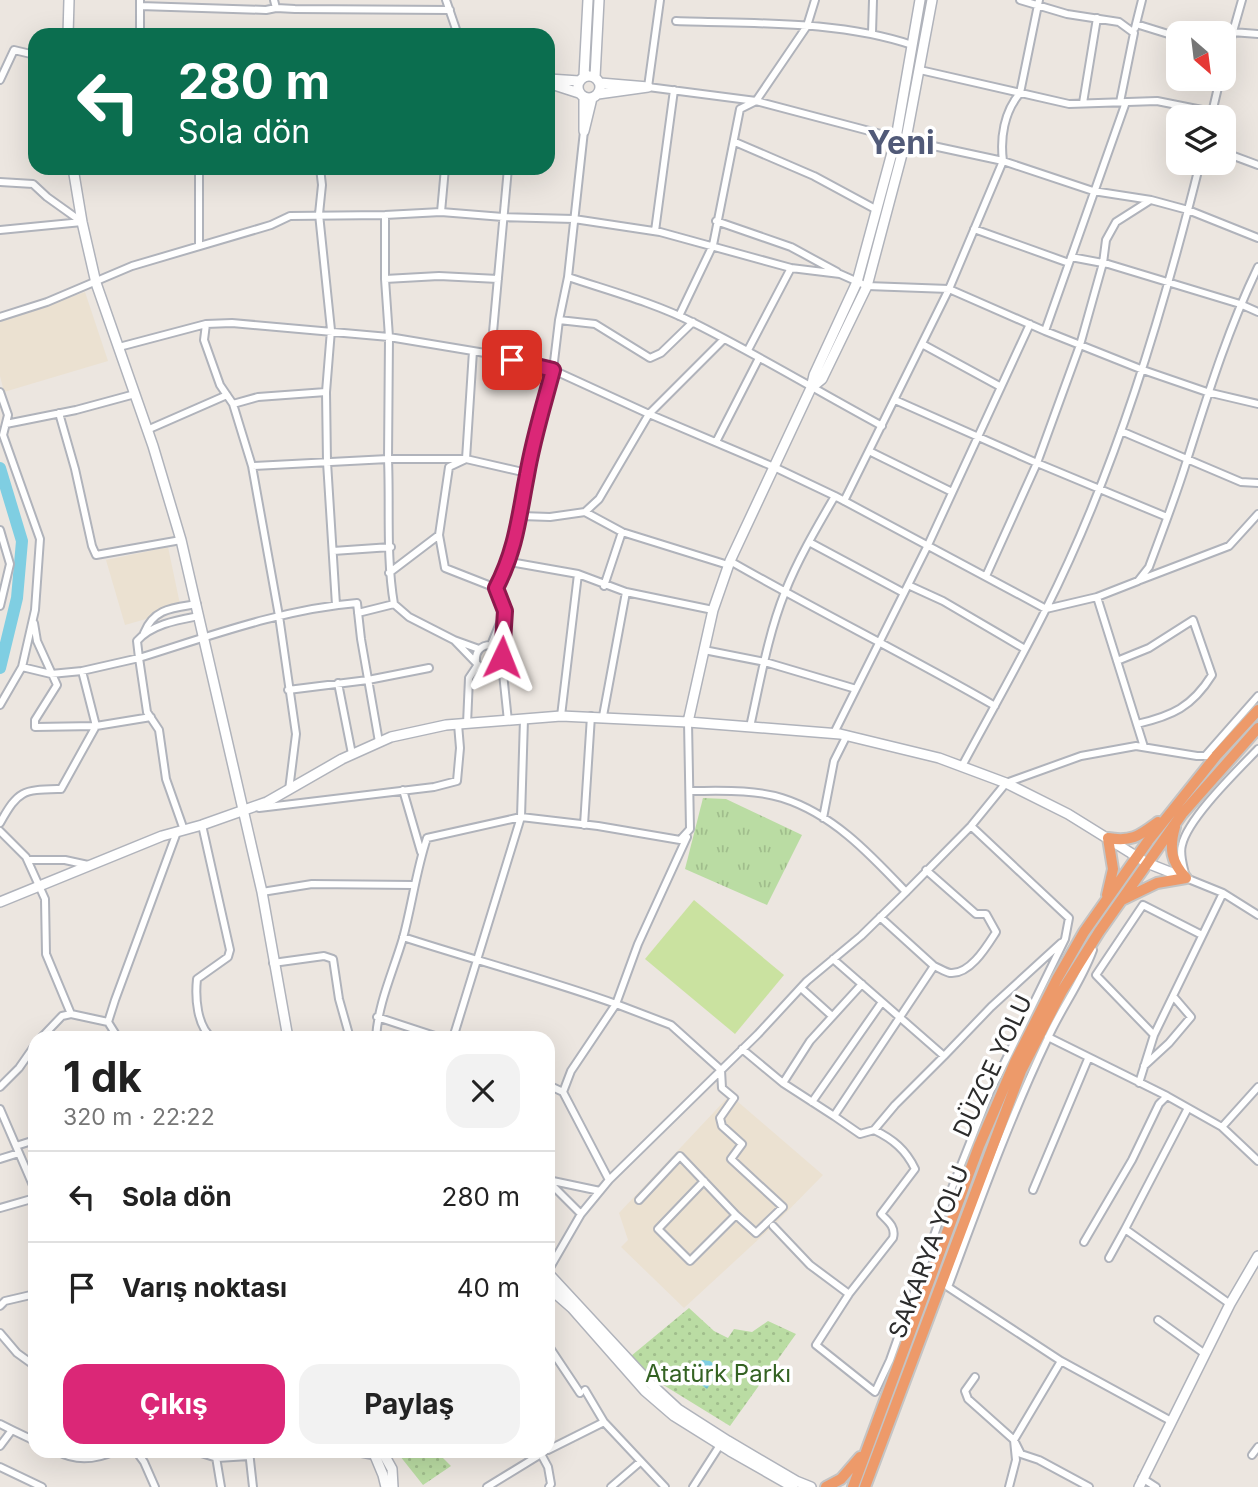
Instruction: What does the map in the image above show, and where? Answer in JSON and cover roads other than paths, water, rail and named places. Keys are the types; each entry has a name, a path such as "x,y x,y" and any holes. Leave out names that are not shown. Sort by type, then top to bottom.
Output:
{"highway":[{"name":"DÜZCE YOLU","path":"853,1487 872,1449 974,1158 999,1098 1057,979 1105,901 1136,856 1173,817 1211,755 1258,710"},
{"name":"SAKARYA YOLU","path":"864,1487 872,1449 1020,1071 1062,991 1147,863 1173,817 1258,728"},
{"path":"1105,901 1113,869 1108,838 1125,841 1173,817"},
{"path":"1173,817 1172,856 1175,867 1186,878"},
{"path":"1121,900 1157,883 1186,878"},
{"path":"826,1487 841,1479 872,1449"},
{"path":"872,1449 874,1487"}],"main road":[{"path":"68,28 69,0"},
{"path":"588,0 581,79 588,96"},
{"path":"583,131 588,96 597,80 599,0"},
{"path":"688,722 713,610 729,563 857,282 901,138 920,0"},
{"path":"811,388 822,379 867,286 901,138 920,70 932,0"},
{"path":"555,81 597,80 648,87"},
{"path":"555,84 588,96 648,87"},
{"path":"75,175 82,222 96,283 148,430 197,604 262,892 287,1031"},
{"path":"0,902 90,865 267,802 352,754 391,737 463,724 561,716 603,716 834,733 939,758 1006,783 1068,814 1147,863 1186,878"},
{"path":"1141,1483 1230,1304 1258,1256"},
{"path":"555,1280 651,1384 678,1409 796,1481 811,1487"},
{"path":"555,1293 572,1308 645,1391 674,1416 793,1487"},
{"path":"377,1458 386,1487"},
{"path":"381,1458 392,1469 393,1487"}],"street":[{"path":"446,0 456,28"},
{"path":"660,0 648,87 756,102 1003,161 1093,191 1151,200 1188,210 1258,238"},
{"path":"679,316 713,245 740,109 756,102 807,26 815,0"},
{"path":"872,33 873,0"},
{"path":"1020,0 1039,2 1067,14 1119,22 1134,33"},
{"path":"1045,331 1123,102 1142,0"},
{"path":"1235,21 1242,0"},
{"path":"844,501 949,289 1003,161 1000,142 1011,104 1020,93 1039,2"},
{"path":"140,28 140,3 266,10 275,4 450,10"},
{"path":"1083,103 1097,18"},
{"path":"676,20 807,26 872,33 912,44"},
{"path":"1136,24 1166,33"},
{"path":"1236,32 1258,34"},
{"path":"0,80 14,50 28,53"},
{"path":"920,70 1069,104 1157,101 1172,105"},
{"path":"655,231 674,90"},
{"path":"496,588 510,562 521,516 527,473 553,370 559,320 569,277 583,131"},
{"path":"735,142 814,176 877,210"},
{"path":"1236,157 1258,165"},
{"path":"199,175 200,246"},
{"path":"321,175 319,214 331,330 326,392 327,462 336,605"},
{"path":"441,212 444,175"},
{"path":"491,354 507,175"},
{"path":"962,766 1046,609 1099,490 1143,370 1197,175"},
{"path":"0,182 33,184 82,222"},
{"path":"986,576 1037,463 1080,345 1106,240 1116,222 1151,200"},
{"path":"0,317 47,302 132,266 271,225 290,216 319,214 441,212 574,219 655,231 792,268 840,274"},
{"path":"385,215 389,337 389,573 394,604 409,617 454,640 479,649 491,645 505,611"},
{"path":"716,221 791,247 867,286 949,289 1143,370 1207,392 1258,404"},
{"path":"0,230 82,222"},
{"path":"974,229 1070,260 1102,262 1240,304 1258,312"},
{"path":"1138,581 1149,567 1187,461 1207,392 1240,304 1258,267"},
{"path":"748,350 792,268"},
{"path":"385,279 439,276 498,279"},
{"path":"569,277 693,322 771,362 811,388 882,426"},
{"path":"559,320 595,324 650,358 661,353 693,322"},
{"path":"118,347 206,324 232,323 389,337 491,354 553,370 835,496 1046,609 1097,597 1229,546 1258,514"},
{"path":"206,324 204,340 220,385 233,404 252,466 279,616 296,734 289,790"},
{"path":"834,733 928,545 1030,324"},
{"path":"586,512 599,499 649,414 724,339"},
{"path":"922,344 1001,387"},
{"path":"466,458 473,351"},
{"path":"716,442 759,358"},
{"path":"0,392 8,415 3,435 40,540 33,619 22,667 0,705"},
{"path":"233,404 258,397 326,392"},
{"path":"6,424 135,394"},
{"path":"148,430 227,395"},
{"path":"895,400 1167,517"},
{"path":"59,413 96,555 181,540"},
{"path":"1121,431 1241,482 1258,483"},
{"path":"869,452 953,492"},
{"path":"252,466 466,458 527,473"},
{"path":"466,458 449,467 439,534 445,568 496,588 505,611 501,653 508,721"},
{"path":"750,727 785,593 835,496"},
{"path":"521,516 550,517 586,512 622,532 729,563 995,706"},
{"path":"0,530 10,564 0,606"},
{"path":"604,586 622,532"},
{"path":"389,573 439,534"},
{"path":"809,542 904,593"},
{"path":"332,551 391,547"},
{"path":"510,562 578,575 626,592 713,610"},
{"path":"561,716 578,575"},
{"path":"908,585 943,601 1025,649"},
{"path":"603,716 626,592"},
{"path":"1097,597 1144,747"},
{"path":"22,667 51,674 82,671 139,658 279,616 358,603 379,742"},
{"path":"108,1022 131,952 181,831 166,779 159,730 147,712 137,641 149,622 159,613 197,604"},
{"path":"358,612 394,604"},
{"path":"144,633 169,623 199,616"},
{"path":"33,619 37,641 57,685 35,720 35,727 96,726 150,717"},
{"path":"1117,662 1149,648 1193,620 1212,675 1203,689 1181,708 1164,718 1137,724"},
{"path":"454,640 477,664 489,672 497,669 502,662"},
{"path":"491,645 501,653"},
{"path":"244,809 434,788 457,781 469,678 477,664 479,649"},
{"path":"704,650 765,662 856,689"},
{"path":"288,690 368,680 429,668"},
{"path":"0,823 20,794 29,790 61,789 96,726 82,671"},
{"path":"338,683 352,754"},
{"path":"555,1260 581,1214 609,1180 801,988 906,892 971,826 1006,783 1080,756 1136,746 1197,756 1211,755 1258,696"},
{"path":"584,825 591,716"},
{"path":"455,1031 521,817 524,719"},
{"path":"563,1092 571,1071 616,1004 638,944 691,829 688,722"},
{"path":"823,818 834,761 847,736"},
{"path":"1258,749 1219,790 1185,834 1180,849 1186,878 1223,892 1258,915"},
{"path":"403,790 422,854"},
{"path":"690,791 742,792 781,797 843,830 906,892"},
{"path":"376,1031 377,1017 403,937 413,885 427,838 521,817 680,840 691,829"},
{"path":"202,825 230,950 228,957 197,979 198,1009 205,1031"},
{"path":"874,1130 892,1138 910,1158 915,1169 881,1214 891,1224 893,1238 849,1294 816,1345 875,1392 890,1360 942,1213 990,1092 1065,939 1069,918 971,826"},
{"path":"0,831 27,860 45,899 46,954 71,1014"},
{"path":"27,860 65,860 90,865"},
{"path":"880,917 934,966 949,973 959,972 969,966 996,932 986,915 976,914 926,870"},
{"path":"262,892 312,884 413,885"},
{"path":"1139,1083 1154,1035 1223,892"},
{"path":"1154,1035 1096,975 1143,905 1202,935"},
{"path":"1099,932 1084,975 1048,1037 1005,1136 948,1287 1061,1361 1171,1420"},
{"path":"403,937 555,982 671,1025 721,1070 722,1088 734,1098 720,1118 722,1126 742,1144 731,1159 783,1207 757,1233 736,1215 680,1156 639,1200"},
{"path":"742,1049 783,1083 860,1134 874,1130 991,1007 1065,939"},
{"path":"274,963 324,956 333,959 339,999 348,1031"},
{"path":"834,959 944,1056"},
{"path":"834,1116 934,966"},
{"path":"783,1083 810,1041 862,984"},
{"path":"801,988 832,1016"},
{"path":"1144,1066 1170,1044 1191,1017 1173,996"},
{"path":"812,1102 882,1002"},
{"path":"48,1031 62,1016 71,1014 108,1022 114,1031"},
{"path":"377,1017 420,1031"},
{"path":"1048,1037 1222,1127 1258,1161"},
{"path":"0,1087 8,1081 28,1054"},
{"path":"1033,1190 1088,1059"},
{"path":"1222,1127 1258,1087"},
{"path":"555,1088 563,1092 609,1180"},
{"path":"1084,1242 1132,1160 1159,1104 1167,1097"},
{"path":"0,1108 28,1171"},
{"path":"1109,1258 1188,1108"},
{"path":"0,1159 28,1144"},
{"path":"555,1181 600,1191"},
{"path":"704,1181 658,1229 690,1261 736,1215"},
{"path":"555,1187 581,1214"},
{"path":"0,1208 28,1200"},
{"path":"772,1226 810,1265 849,1294"},
{"path":"1125,1229 1230,1304"},
{"path":"1,1302 28,1296"},
{"path":"1158,1320 1205,1353"},
{"path":"0,1333 17,1353 28,1361"},
{"path":"555,1355 604,1422 665,1487"},
{"path":"1009,1487 1016,1460 1014,1440 1061,1361"},
{"path":"975,1377 965,1391 968,1399 1014,1440 1021,1454 1039,1460 1089,1487"},
{"path":"555,1447 604,1422"},
{"path":"0,1424 28,1438"},
{"path":"0,1446 12,1430"},
{"path":"693,1487 720,1445"},
{"path":"1252,1455 1258,1447"},
{"path":"70,1458 99,1458"},
{"path":"141,1458 155,1487"},
{"path":"216,1458 221,1487"},
{"path":"251,1458 253,1487"},
{"path":"487,1487 535,1458"},
{"path":"546,1458 551,1484 549,1487"},
{"path":"611,1487 640,1462"},
{"path":"0,1467 43,1487"},
{"path":"1141,1483 1156,1487"}],"water":[{"path":"702,1360 714,1364 716,1362 724,1368 724,1381 712,1381 707,1389 699,1383 693,1371"}],"waterway":[{"path":"0,468 22,541 17,598 0,668"}],"district":[{"name":"Yeni","path":"901,143"}],"park label":[{"name":"Atatürk Parkı","path":"718,1374"}]}
